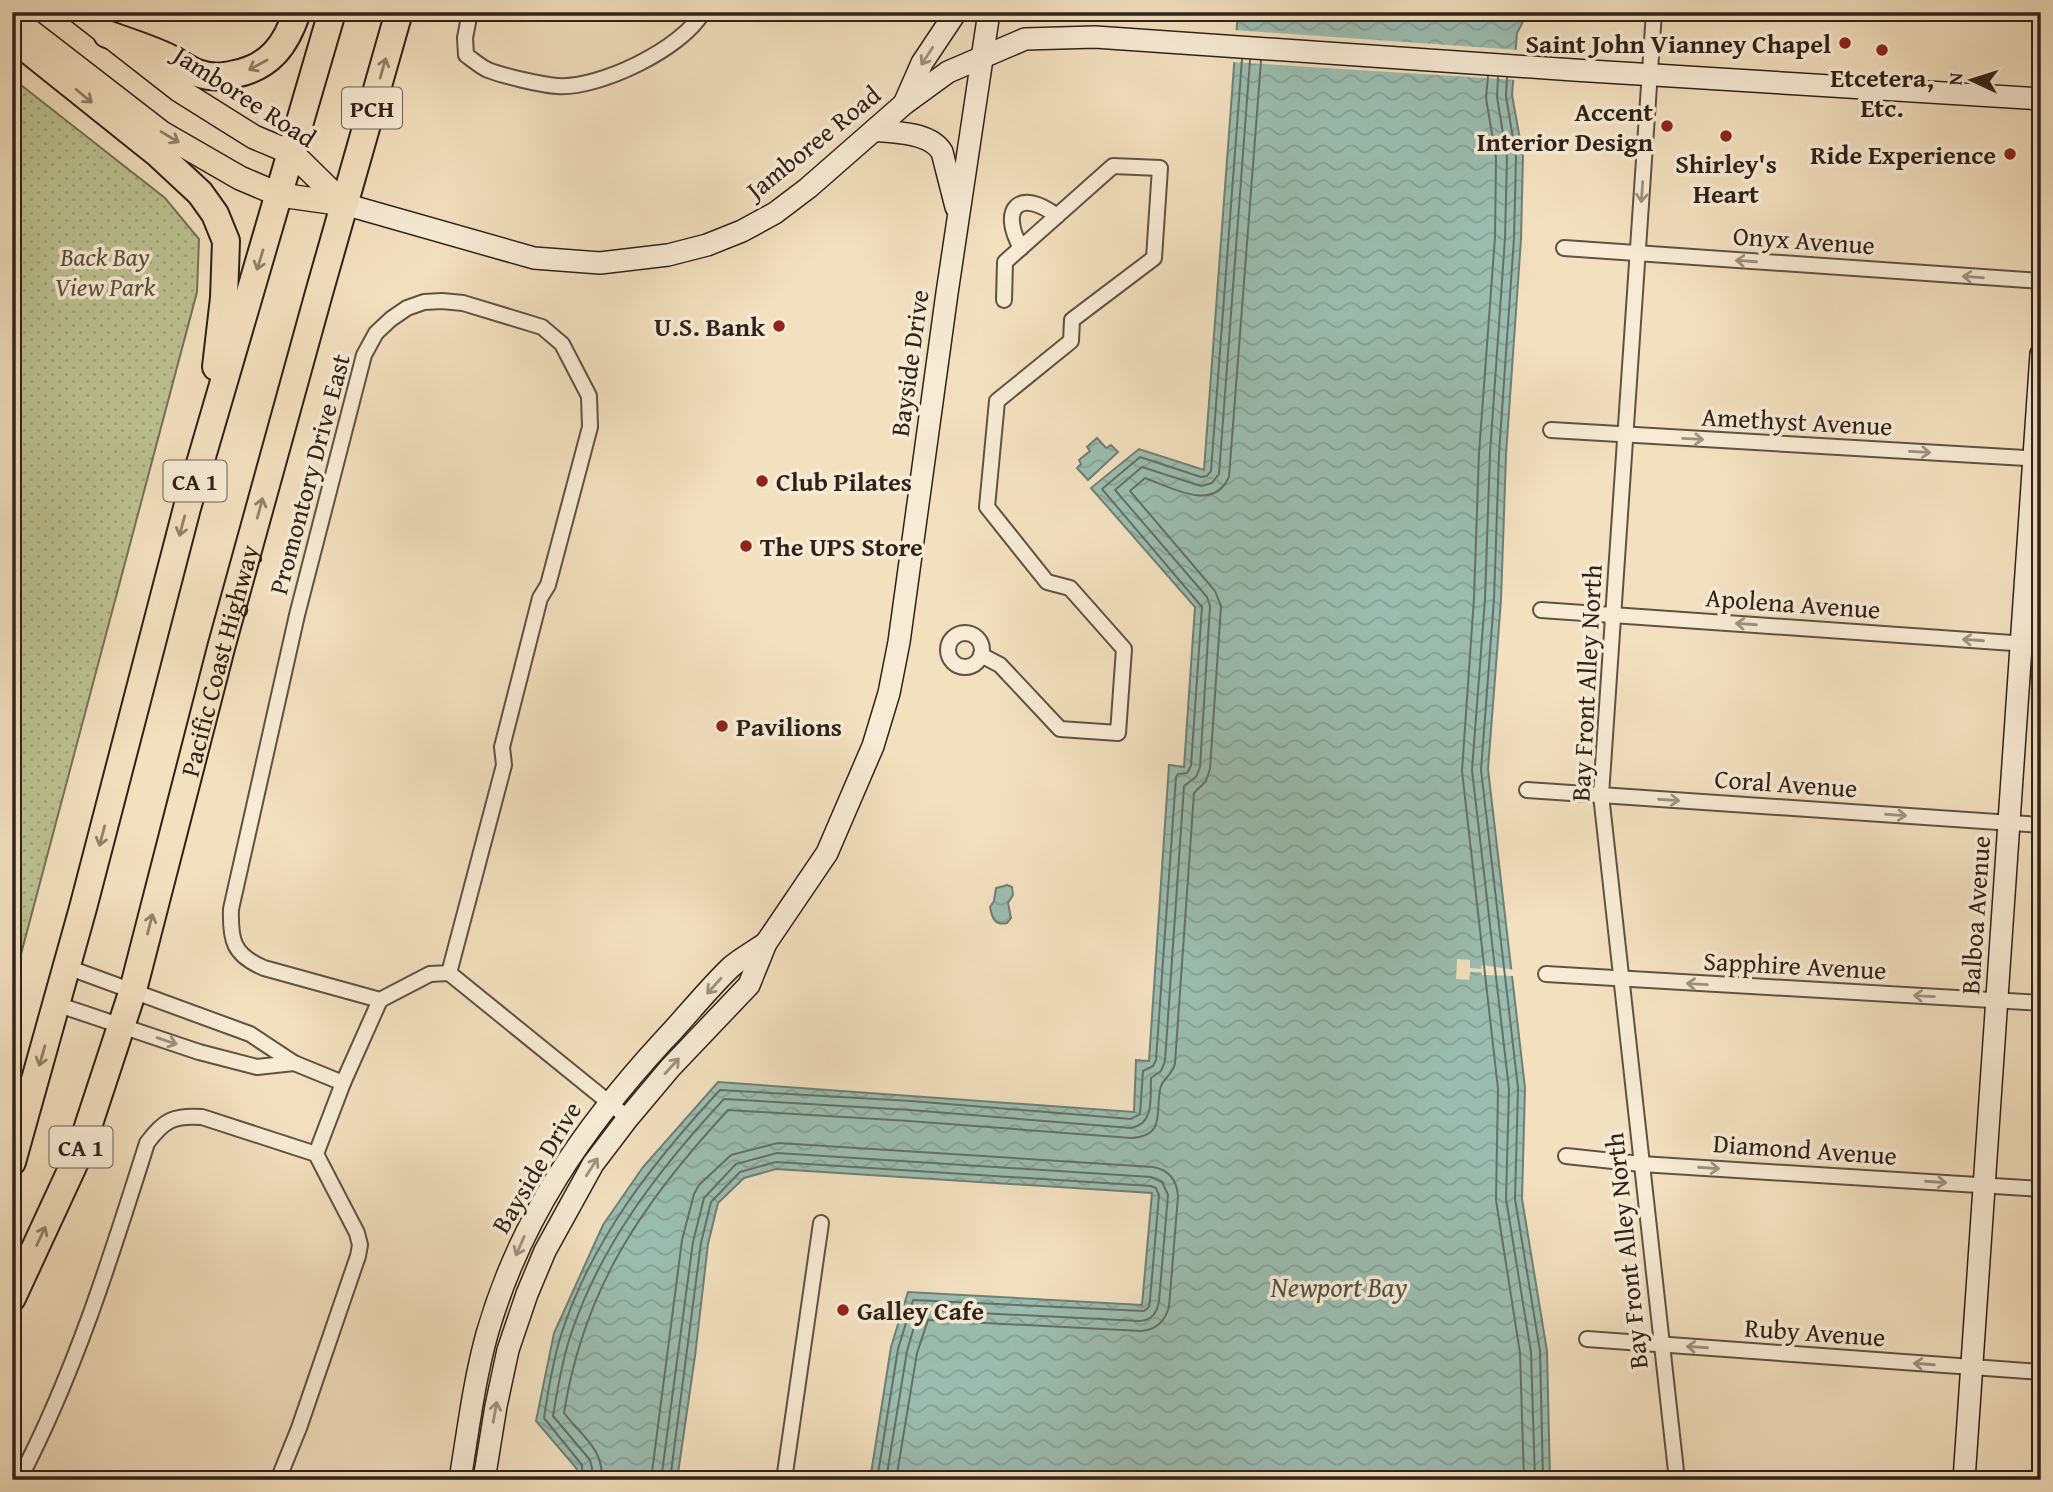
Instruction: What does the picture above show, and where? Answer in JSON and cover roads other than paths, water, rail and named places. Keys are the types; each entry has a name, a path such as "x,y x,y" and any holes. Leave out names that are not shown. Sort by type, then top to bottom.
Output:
{"highway":[{"path":"107,34 163,55 198,73 218,77 253,70 267,62 278,51 297,12"},
{"name":"PCH","path":"292,153 332,12"},
{"name":"Pacific Coast Highway","path":"12,1298 80,1151 133,990 209,692 399,12"},
{"path":"12,37 157,153 200,193 215,214 226,241 224,298 207,441"},
{"name":"CA 1","path":"12,1162 187,508 292,153"}],"main road":[{"name":"Jamboree Road","path":"79,12 179,90 254,137 292,153 344,204"},
{"path":"904,104 922,63 956,12"},
{"name":"Bayside Drive","path":"484,1480 508,1350 527,1294 561,1218 593,1164 628,1118 670,1068 749,985 766,943 827,853 854,796 873,746 899,642 989,12"},
{"name":"Jamboree Road","path":"12,17 162,133 240,178 280,195 344,204 534,258 588,263 632,261 707,245 742,231 808,188 904,104 948,72 1025,39 1095,37 2041,99"},
{"path":"874,130 922,138 938,145 959,219"},
{"name":"Balboa Avenue","path":"1964,1480 2010,822 2031,645 2041,354"},
{"name":"Bayside Drive","path":"460,1480 487,1334 503,1288 536,1214 584,1135 609,1102 732,966 766,943"}],"street":[{"path":"470,12 465,38 466,55 488,70 559,86 604,78 657,54 697,22 702,12"},
{"name":"Bay Front Alley North","path":"1654,12 1601,794 1676,1480"},
{"path":"981,654 1000,665 1060,729 1118,733 1124,649 1070,588 1047,582 987,508 989,472 997,401 1071,341 1072,320 1154,258 1160,168 1113,166 1005,262 1004,300"},
{"path":"1021,248 1011,230 1012,215 1018,204 1028,201 1043,205 1057,216"},
{"name":"Onyx Avenue","path":"1564,248 2041,281"},
{"name":"Promontory Drive East","path":"380,1000 247,961 236,948 230,931 231,909 297,615 364,355 376,333 391,319 407,308 424,302 442,301 463,303 542,327 562,344 589,396 590,427 548,585 540,598 502,747 503,765 449,973"},
{"name":"Amethyst Avenue","path":"1551,430 2037,459"},
{"name":"Apolena Avenue","path":"1541,610 2031,645"},
{"name":"Coral Avenue","path":"1527,790 2041,825"},
{"path":"66,967 250,1034 294,1063 343,1083"},
{"path":"316,1154 343,1083 380,1000 430,974 449,973 628,1118"},
{"name":"Sapphire Avenue","path":"1546,974 2041,1003"},
{"path":"56,1004 199,1052 257,1068 294,1063"},
{"path":"19,1480 82,1336 148,1143 158,1128 172,1119 187,1116 202,1116 316,1154 360,1245 278,1480"},
{"name":"Diamond Avenue","path":"1566,1156 1640,1164 2041,1189"},
{"path":"784,1480 821,1223"},
{"name":"Ruby Avenue","path":"1587,1339 2041,1372"}],"water":[{"name":"Newport Bay","path":"1238,12 1528,12 1517,33 1512,95 1523,156 1521,239 1506,455 1501,600 1488,769 1525,1088 1522,1199 1547,1351 1550,1480 870,1480 891,1347 908,1292 1142,1305 1152,1193 776,1169 744,1178 718,1203 708,1244 677,1480 575,1480 577,1469 536,1421 554,1333 603,1225 643,1167 718,1082 1134,1112 1136,1060 1149,1061 1169,765 1184,767 1195,607 1091,488 1139,449 1204,470"},
{"path":"1097,438 1106,448 1111,445 1118,452 1088,480 1077,468 1081,464 1079,460 1090,451 1087,447"},
{"path":"1007,885 1012,887 1013,895 1008,903 1011,918 1007,923 1000,923 993,918 990,907 996,888"}],"place":[{"name":"Saint John Vianney Chapel","path":"1845,43"},
{"name":"Etcetera, Etc.","path":"1882,50"},
{"name":"Accent Interior Design","path":"1667,126"},
{"name":"Shirley's Heart","path":"1726,136"},
{"name":"Ride Experience","path":"2010,154"},
{"name":"U.S. Bank","path":"779,326"},
{"name":"Club Pilates","path":"762,481"},
{"name":"The UPS Store","path":"746,546"},
{"name":"Pavilions","path":"722,726"},
{"name":"Galley Cafe","path":"843,1310"}],"park label":[{"name":"Back Bay View Park","path":"105,271"}]}
